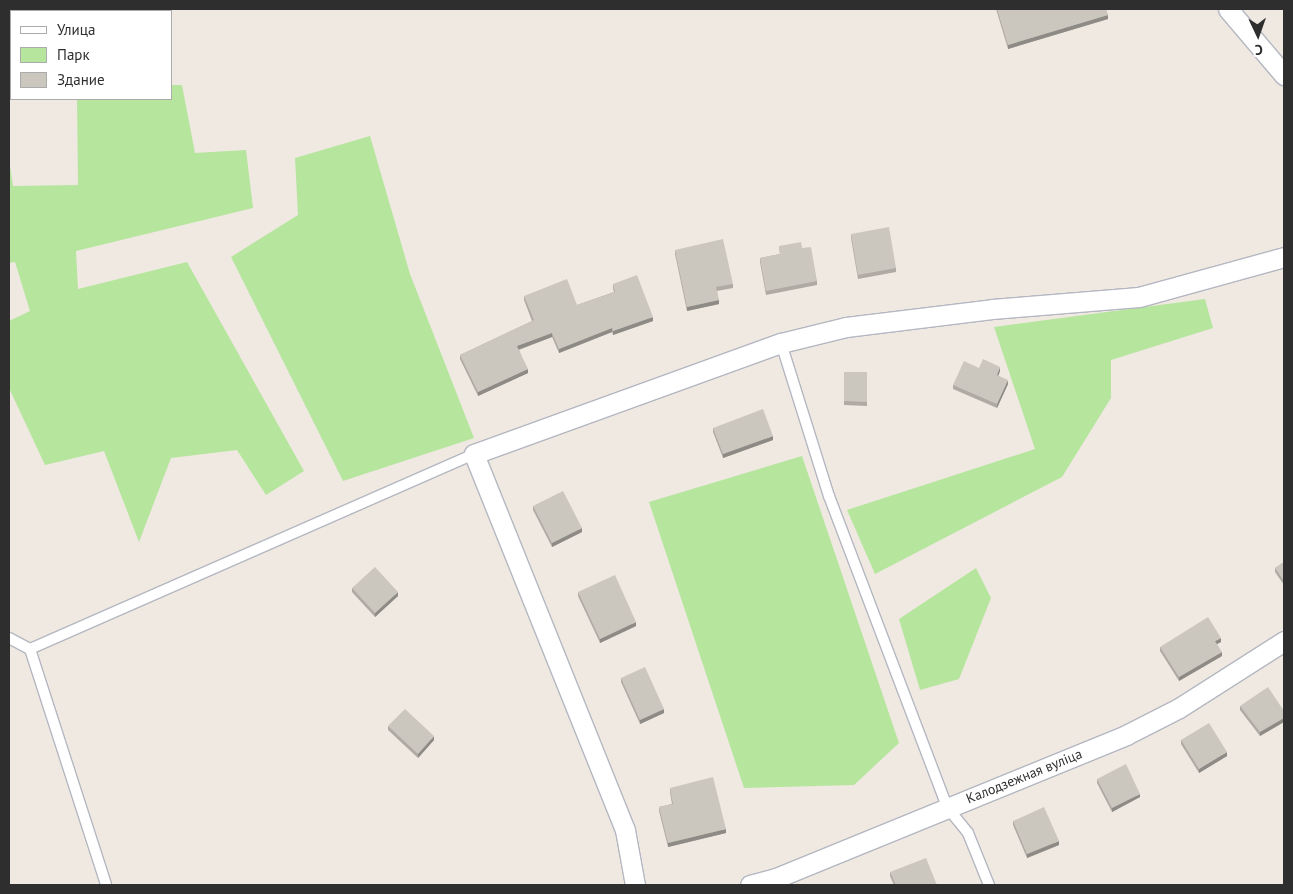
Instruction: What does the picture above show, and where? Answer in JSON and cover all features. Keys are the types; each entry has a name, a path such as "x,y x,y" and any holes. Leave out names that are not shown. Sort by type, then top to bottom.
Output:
{"street":[{"path":"1228,9 1284,75"},
{"path":"635,885 624,830 474,454 781,343 846,327 992,309 1139,297 1284,257"},
{"name":"Калодзежная вуліца","path":"750,885 776,878 1126,735 1179,708 1284,640"}],"lane":[{"path":"781,343 829,496 947,807 968,833 989,885"},
{"path":"30,649 474,454"},
{"path":"9,638 30,649 106,885"}],"green space":[{"path":"172,85 182,85 195,153 246,150 253,208 76,251 78,289 187,262 304,471 266,495 237,450 171,458 139,542 104,451 45,465 9,388 9,321 30,311 15,262 9,263 9,159 13,186 78,185 77,100 172,100"},
{"path":"370,136 410,274 474,438 343,481 231,257 298,215 295,158"},
{"path":"1205,299 1213,328 1111,360 1111,398 1062,477 875,574 847,510 1035,449 994,327"},
{"path":"802,456 899,743 854,785 744,788 649,502"},
{"path":"976,568 991,598 959,679 920,690 899,619"}],"building":[{"path":"997,9 1106,9 1108,15 1008,45"},
{"path":"889,227 896,268 858,275 851,234"},
{"path":"723,239 733,284 716,287 719,300 687,307 675,250"},
{"path":"801,242 802,248 811,247 817,281 766,291 760,258 780,254 779,246"},
{"path":"637,275 653,317 613,331 612,328 559,349 552,333 517,346 528,369 478,392 460,355 534,320 524,296 567,279 577,305 615,292 613,284"},
{"path":"983,359 1000,367 997,375 1008,380 997,404 953,385 964,361 979,368"},
{"path":"844,372 867,372 867,402 844,401"},
{"path":"763,409 773,436 723,454 713,428"},
{"path":"563,491 582,528 552,543 533,506"},
{"path":"1284,562 1284,581 1275,568"},
{"path":"375,567 398,592 375,613 352,588"},
{"path":"615,575 636,622 600,639 578,592"},
{"path":"1208,617 1221,638 1215,641 1222,652 1179,677 1160,647"},
{"path":"645,667 664,709 640,720 621,678"},
{"path":"1268,687 1284,711 1284,718 1260,732 1240,706"},
{"path":"405,709 434,736 418,754 388,726"},
{"path":"1209,723 1227,752 1199,769 1181,740"},
{"path":"1126,764 1140,794 1112,808 1097,779"},
{"path":"713,777 726,829 668,843 659,807 673,804 670,788"},
{"path":"1044,807 1059,841 1027,854 1013,821"},
{"path":"926,858 937,885 896,885 890,872"}]}
